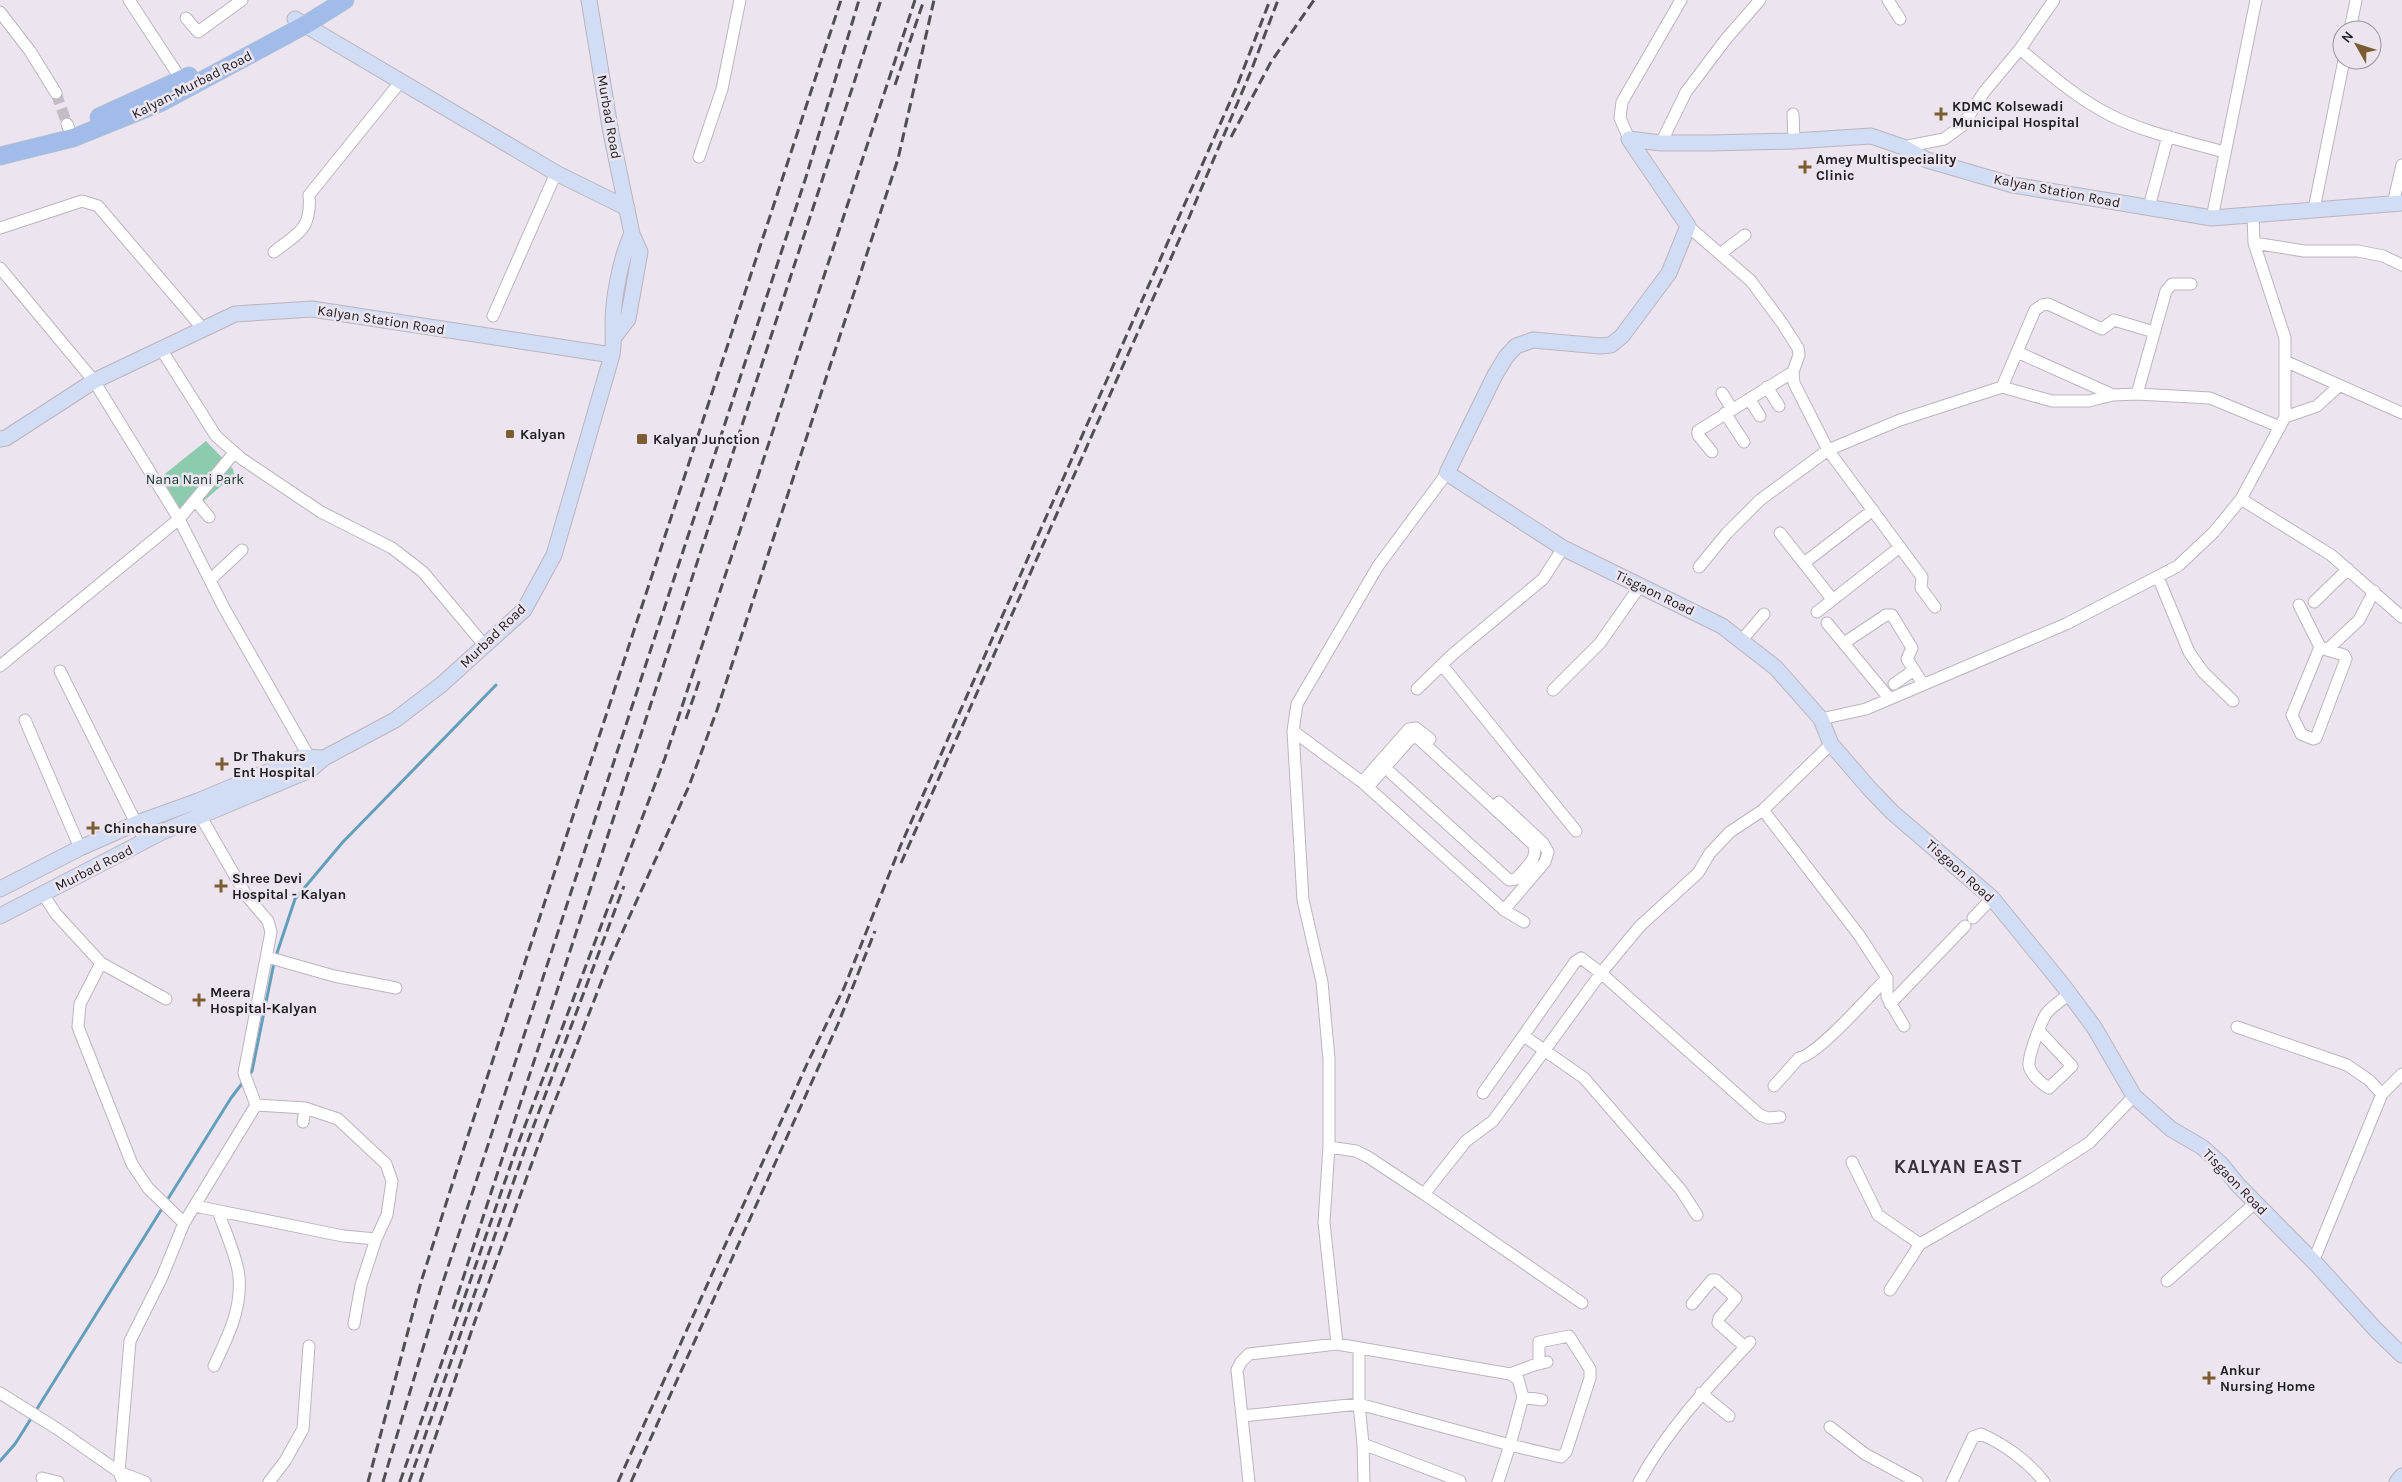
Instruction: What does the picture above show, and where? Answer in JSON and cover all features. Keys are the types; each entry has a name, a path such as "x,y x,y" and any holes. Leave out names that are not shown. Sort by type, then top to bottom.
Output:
{"main road":[{"name":"Kalyan-Murbad Road","path":"0,156 158,97 184,85 300,22 326,2 345,0"},
{"name":"Kalyan-Murbad Road","path":"0,145 70,130"}],"street":[{"path":"129,0 184,85"},
{"path":"186,18 198,32 242,0"},
{"name":"Murbad Road","path":"0,916 162,832 201,817 395,720 441,685 524,610 554,555 612,355 615,336 628,319 640,252 632,234 611,133 588,0"},
{"path":"699,157 722,89 740,0"},
{"path":"1681,0 1622,102 1620,118 1629,139 1688,226 1751,281 1798,348 1799,355 1793,372 1794,383 1828,450 1922,577 1921,588 1935,607"},
{"path":"1661,143 1686,92 1726,39 1760,0"},
{"path":"1888,0 1900,19"},
{"path":"1903,147 1944,138 1953,134 1971,115 1984,92 2020,49 2054,0"},
{"path":"2212,218 2256,0"},
{"path":"2352,20 2356,0"},
{"path":"0,12 30,51 56,93"},
{"path":"300,22 556,173 627,208"},
{"path":"2020,49 2081,98 2110,115 2168,136 2224,152"},
{"path":"2314,209 2342,70"},
{"path":"274,252 303,228 311,211 309,195 401,81"},
{"path":"1793,114 1794,141"},
{"name":"Kalyan Station Road","path":"1629,139 1661,143 1794,141 1871,136 1903,147 1927,160 2013,185 2212,218 2397,203"},
{"path":"2149,207 2168,136"},
{"path":"2397,203 2402,164"},
{"path":"493,316 556,173"},
{"path":"0,228 82,201 98,206 204,329"},
{"path":"1821,718 1866,708 2066,624 2178,566 2214,532 2241,499 2283,422 2286,362 2285,338 2254,243 2253,215"},
{"path":"1338,1344 1324,1222 1330,1147 1329,1059 1322,982 1303,900 1293,731 1297,704 1378,566 1447,473 1506,357 1516,346 1533,340 1600,346 1611,345 1622,336 1669,273 1688,226"},
{"path":"1720,254 1745,235"},
{"path":"2254,243 2304,251 2358,251 2383,256 2402,265"},
{"path":"0,268 94,380 180,519 210,580 316,760"},
{"path":"2137,394 2168,287 2178,282 2191,284"},
{"path":"2002,387 2035,310 2045,304 2102,329 2114,320 2154,332"},
{"name":"Kalyan Station Road","path":"0,439 6,438 94,380 235,314 312,309 612,355"},
{"path":"161,349 216,436 234,453 321,512 392,548 423,572 485,646"},
{"path":"2017,352 2113,395"},
{"path":"2286,362 2402,413"},
{"path":"1712,452 1697,432 1793,372"},
{"path":"1699,567 1727,533 1760,500 1828,450 1900,420 2002,387 2052,401 2089,401 2113,395 2137,394 2210,398 2283,422 2316,406 2339,386"},
{"path":"1767,388 1779,406"},
{"path":"1722,393 1744,442"},
{"path":"1749,399 1760,416"},
{"path":"0,666 180,519 234,453"},
{"name":"Tisgaon Road","path":"1447,473 1563,548 1722,626 1776,668 1821,718 1831,744 1869,788 1892,812 1992,898 2070,994 2094,1027 2134,1096 2171,1129 2202,1147 2220,1162 2255,1203 2376,1330 2402,1354"},
{"path":"2241,499 2321,549 2348,569 2402,617"},
{"path":"195,500 208,517"},
{"path":"1804,563 1873,510"},
{"path":"1780,533 1832,599"},
{"path":"1817,612 1900,547"},
{"path":"1418,689 1442,665 1543,580 1563,548"},
{"path":"210,580 242,550"},
{"path":"2314,602 2348,569"},
{"path":"2158,577 2189,652 2203,672 2233,701"},
{"path":"1553,690 1600,643 1640,586"},
{"path":"2299,605 2323,649 2344,655 2346,659 2316,738 2313,739 2302,734 2292,715 2323,649 2359,620 2374,591"},
{"path":"1741,641 1764,614"},
{"path":"1844,643 1886,615 1892,615 1912,648 1907,659 1923,684"},
{"path":"1827,623 1890,698"},
{"path":"1442,665 1576,831"},
{"path":"1894,684 1914,670"},
{"path":"60,671 145,842"},
{"path":"25,720 80,848"},
{"path":"1365,784 1404,733 1412,728 1419,730 1546,847 1548,858 1504,910"},
{"path":"1293,731 1365,784 1504,910 1524,922"},
{"path":"1365,784 1410,739 1417,737 1533,844 1536,852 1534,858 1516,879 1509,880 1391,773"},
{"path":"1424,1194 1466,1141 1493,1121 1601,973 1640,926 1698,873 1710,853 1730,832 1763,810 1831,744"},
{"name":"Murbad Road","path":"0,889 80,848 137,823 303,757 316,760"},
{"path":"1763,810 1859,935 1887,978 1887,997 1904,1026"},
{"path":"121,1477 130,1341 162,1277 184,1223 254,1100 244,1073 271,932 268,921 246,895 201,817"},
{"path":"43,894 56,914 101,963 166,999"},
{"path":"1890,1004 1992,898"},
{"path":"267,957 334,976 396,988"},
{"path":"1483,1093 1578,959 1583,958 1760,1115 1768,1118 1780,1117"},
{"path":"101,963 80,1004 78,1027 132,1164 148,1188 184,1223"},
{"path":"1774,1086 1799,1058 1804,1058 1824,1041 1887,978"},
{"path":"2039,1031 2072,1066 2049,1088 2029,1067 2039,1031 2050,1010 2070,994"},
{"path":"2237,1027 2347,1065 2369,1080 2382,1094"},
{"path":"1524,1036 1584,1078 1680,1190 1697,1215"},
{"path":"2313,1262 2382,1094 2402,1074"},
{"path":"1890,1290 1920,1244 2031,1180 2089,1143 2134,1096"},
{"path":"254,1100 305,1108 338,1119 386,1164 392,1181 387,1215 376,1240 361,1285 354,1324"},
{"path":"303,1122 305,1108"},
{"path":"1330,1147 1356,1151 1368,1156 1582,1303"},
{"path":"1852,1162 1878,1215 1920,1244"},
{"path":"2167,1281 2255,1203"},
{"path":"195,1206 343,1236 376,1240"},
{"path":"214,1366 230,1331 239,1305 239,1276 218,1211"},
{"path":"1639,1482 1660,1446 1701,1393 1748,1344 1718,1323 1736,1298 1716,1280 1712,1280 1692,1304"},
{"path":"1242,1416 1359,1404 1513,1446 1558,1457 1564,1455 1590,1378 1590,1369 1570,1337 1539,1342 1543,1363 1510,1374"},
{"path":"1249,1480 1238,1370 1241,1362 1249,1354 1338,1344 1510,1374 1518,1379 1532,1398 1498,1482"},
{"path":"268,1482 285,1461 303,1429 309,1346"},
{"path":"1359,1348 1359,1404 1364,1444 1362,1460 1364,1482"},
{"path":"1701,1393 1730,1416"},
{"path":"4,1396 59,1430 121,1477 145,1482"},
{"path":"1830,1427 1865,1454 1917,1482"},
{"path":"1952,1482 1973,1437 1981,1434 1994,1439 2037,1472 2044,1482"},
{"path":"1364,1444 1460,1481"},
{"path":"2397,1482 2402,1476"},
{"path":"42,1478 58,1482"}],"green space":[{"name":"Nana Nani Park","path":"206,441 233,469 234,475 185,517 161,477"}],"waterway":[{"path":"276,956 295,899 342,843 496,685"},
{"path":"248,1076 252,1071 274,963"},
{"path":"166,1202 231,1098 244,1081"},
{"path":"35,1412 163,1207"},
{"path":"0,1461 15,1444 32,1417"}],"tunnel":[{"path":"56,93 67,124"}],"railway":[{"path":"368,1482 421,1282 841,0"},
{"path":"383,1482 441,1288 806,177 859,0"},
{"path":"453,1309 881,0"},
{"path":"400,1482 518,1144 665,758 915,0"},
{"path":"895,85 924,0"},
{"path":"420,1482 476,1318 546,1124 611,957 689,786 717,710 898,159 934,0"},
{"path":"618,1482 807,1064 844,988 900,847 1237,86 1270,0"},
{"path":"901,863 1188,220 1251,71 1278,0"},
{"path":"1231,137 1271,62 1314,0"},
{"path":"686,719 700,679"},
{"path":"409,1482 526,1146 624,886"},
{"path":"631,1482 838,1024 875,931"}],"place":[{"name":"KDMC Kolsewadi Municipal Hospital","path":"1941,114"},
{"name":"Amey Multispeciality Clinic","path":"1805,167"},
{"name":"Kalyan","path":"510,434"},
{"name":"Kalyan Junction","path":"642,439"},
{"name":"Dr Thakurs Ent Hospital","path":"222,764"},
{"name":"Chinchansure","path":"93,828"},
{"name":"Shree Devi Hospital - Kalyan","path":"221,886"},
{"name":"Meera Hospital-Kalyan","path":"199,1000"},
{"name":"Ankur Nursing Home","path":"2209,1378"}],"district":[{"name":"KALYAN EAST","path":"1958,1167"}]}
